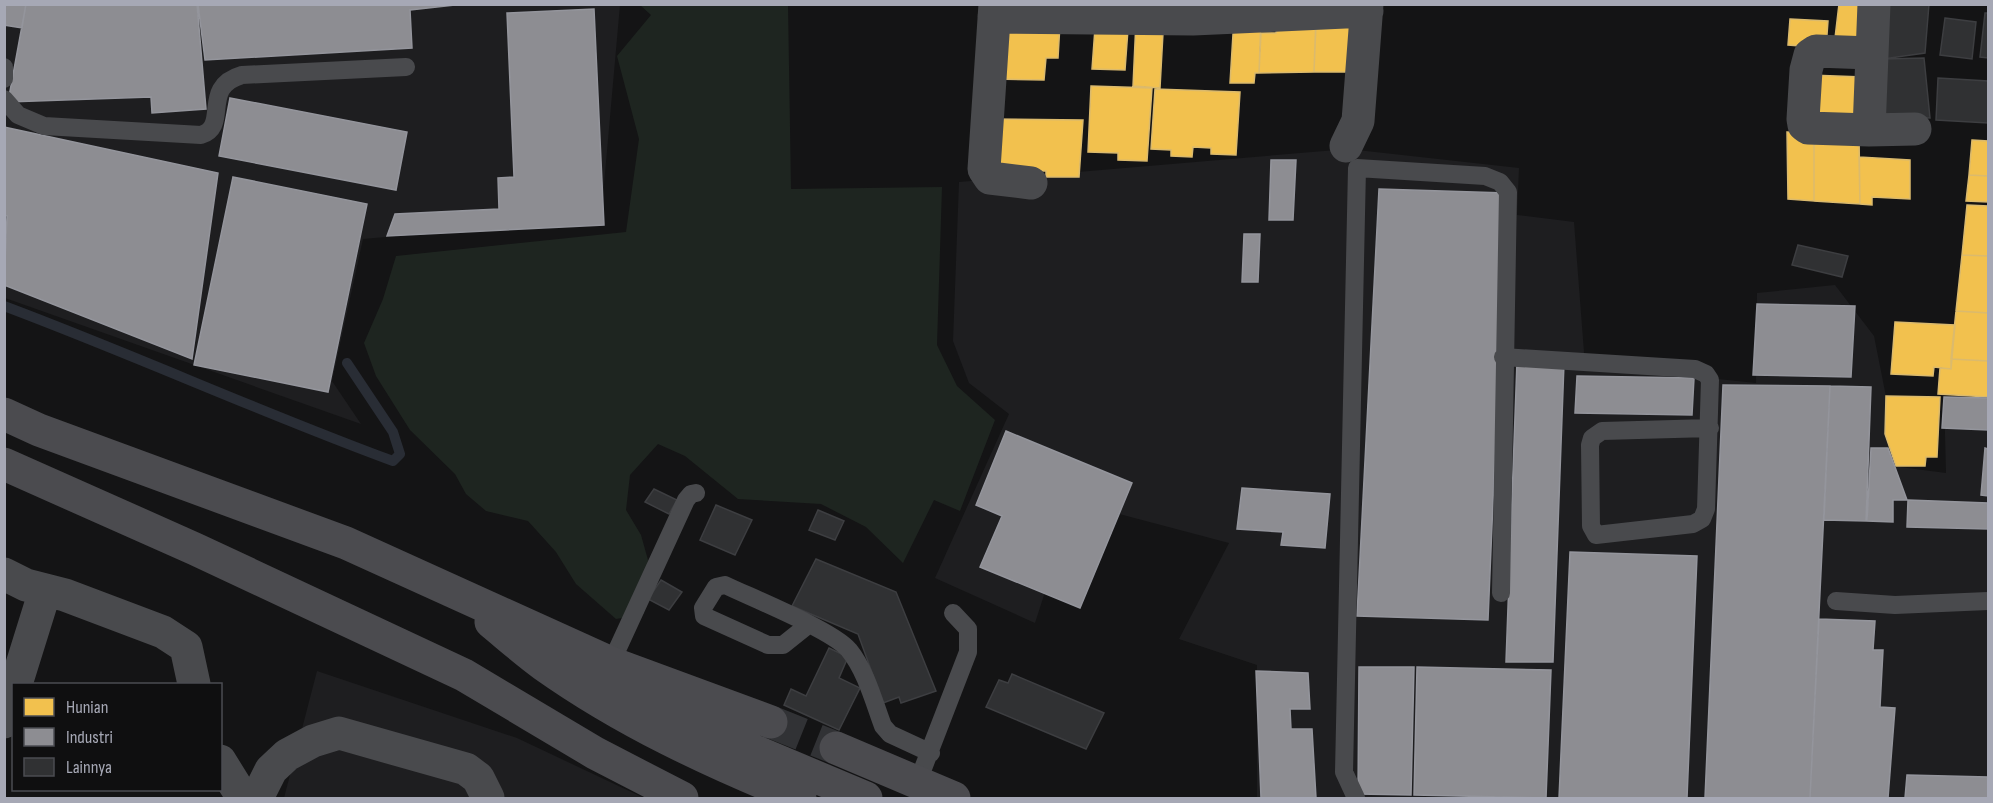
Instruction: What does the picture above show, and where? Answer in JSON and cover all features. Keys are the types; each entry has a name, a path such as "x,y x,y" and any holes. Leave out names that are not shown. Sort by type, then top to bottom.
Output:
{"highway":[{"path":"4,414 39,430 346,543 611,663 771,722"},
{"path":"4,464 205,554 464,675 595,753 682,798"},
{"path":"452,591 544,665 624,715 677,744 800,798"},
{"path":"452,591 638,702 866,798"},
{"path":"836,748 954,798"}],"street":[{"path":"1869,130 1870,53 1874,4"},
{"path":"1031,183 990,178 984,169 994,11 1193,19 1367,8 1358,121 1346,146"},
{"path":"1870,53 1816,51 1810,55 1806,70 1803,119 1808,128 1915,129"},
{"path":"4,574 45,591 65,595 163,632 186,647 194,683"},
{"path":"16,683 45,591"},
{"path":"4,722 12,699"},
{"path":"257,798 271,770 287,755 313,741 339,733 466,769 478,778 488,798"},
{"path":"222,764 243,798"}],"lane":[{"path":"4,99 18,114 44,126 201,135 208,133 213,127 221,87 228,79 242,75 406,67"},
{"path":"4,68 4,79"},
{"path":"1356,798 1344,772 1357,168 1485,176 1496,179 1504,186 1508,198 1503,357 1501,594"},
{"path":"1503,357 1702,371 1711,385 1710,428 1706,509 1701,519 1693,524 1604,536 1593,532 1590,445 1592,438 1602,431 1710,428"},
{"path":"611,663 686,500 691,494 696,493"},
{"path":"808,625 783,645 768,645 704,616 703,608 716,587 725,585 808,625 848,650 861,670 883,726 890,734 931,753"},
{"path":"1836,601 1895,604 1989,601"},
{"path":"917,784 931,753 968,652 968,629 953,613"}],"shaded area":[{"path":"5,5 620,5 601,218 363,239 332,381 361,424 5,298"},
{"path":"640,5 788,5 791,189 942,187 937,345 957,386 995,420 960,511 934,500 903,563 866,527 821,504 738,499 685,456 658,444 630,475 626,510 641,535 648,560 644,614 616,619 576,584 556,552 528,521 486,511 466,494 455,474 410,430 376,376 364,343 383,299 396,256 626,232 639,139 617,56 651,15"},
{"path":"1348,149 1519,168 1517,215 1574,222 1585,365 1756,383 1757,293 1835,285 1874,336 1900,467 1946,473 1944,396 1988,395 1988,798 1257,798 1257,665 1179,639 1229,543 1074,502 1035,623 935,578 1009,414 969,383 953,341 959,182"},
{"path":"317,671 517,738 644,798 284,798"}],"building: Hunian":[{"path":"1839,4 1866,4 1862,41 1835,38"},
{"path":"1316,16 1363,16 1360,72 1314,72"},
{"path":"1261,17 1259,73 1255,73 1254,83 1230,83 1234,18"},
{"path":"1790,19 1828,21 1826,48 1788,45"},
{"path":"1136,21 1163,33 1160,88 1133,86"},
{"path":"1001,23 1060,24 1058,58 1046,58 1044,80 994,79"},
{"path":"1277,24 1316,24 1314,72 1259,73 1261,33 1276,33"},
{"path":"1095,28 1128,29 1125,70 1092,69"},
{"path":"1809,75 1863,77 1861,121 1807,119"},
{"path":"1091,86 1152,88 1147,161 1118,160 1118,153 1088,152"},
{"path":"1155,89 1240,92 1236,155 1211,154 1211,148 1193,147 1192,157 1171,156 1171,150 1151,149"},
{"path":"988,119 1083,120 1079,177 1046,177 1046,171 992,171"},
{"path":"1787,132 1814,133 1814,201 1788,199"},
{"path":"1814,133 1859,135 1860,204 1814,201"},
{"path":"1972,140 1988,141 1988,176 1969,175"},
{"path":"1859,157 1910,160 1910,199 1872,197 1872,205 1860,204"},
{"path":"1969,175 1988,176 1988,202 1966,201"},
{"path":"1967,205 1988,206 1988,256 1962,255"},
{"path":"1962,255 1988,256 1988,313 1956,311"},
{"path":"1956,311 1988,313 1988,361 1951,359"},
{"path":"1895,322 1955,325 1951,369 1934,367 1933,376 1891,374"},
{"path":"1951,359 1988,361 1988,397 1938,394 1940,368 1951,369"},
{"path":"1886,396 1940,397 1937,457 1926,457 1925,466 1896,466 1885,434"}],"building: Industri":[{"path":"4,4 26,4 22,28 4,25"},
{"path":"26,4 197,4 206,109 152,113 151,97 8,102"},
{"path":"198,4 464,4 410,10 412,48 205,60"},
{"path":"594,9 604,225 387,236 395,214 499,209 498,178 514,177 507,13"},
{"path":"230,98 407,132 396,190 219,156"},
{"path":"4,127 218,173 192,359 4,285 7,216 4,215"},
{"path":"1271,160 1296,160 1293,220 1269,220"},
{"path":"233,177 367,204 328,392 194,365"},
{"path":"1379,189 1506,193 1488,620 1357,616"},
{"path":"1244,234 1260,234 1258,282 1242,282"},
{"path":"1757,304 1855,306 1851,377 1753,375"},
{"path":"1517,362 1564,363 1553,662 1506,662"},
{"path":"1577,376 1694,378 1692,415 1575,413"},
{"path":"1723,385 1830,386 1810,798 1705,798"},
{"path":"1830,386 1871,387 1866,521 1824,520"},
{"path":"1944,397 1988,398 1988,430 1942,428"},
{"path":"1006,431 1132,483 1080,608 980,567 1002,516 976,505"},
{"path":"1871,448 1888,448 1907,500 1893,500 1893,522 1867,521"},
{"path":"1985,448 1988,449 1988,496 1981,495"},
{"path":"1242,488 1330,494 1325,548 1281,545 1283,532 1237,529"},
{"path":"1908,500 1988,503 1988,529 1907,527"},
{"path":"1570,552 1697,556 1687,798 1559,798"},
{"path":"1819,619 1875,621 1873,650 1883,650 1880,707 1895,708 1888,798 1810,798"},
{"path":"1359,667 1414,667 1411,795 1358,794"},
{"path":"1417,667 1551,670 1546,798 1414,795"},
{"path":"1256,671 1308,673 1310,709 1290,709 1291,729 1312,729 1316,798 1261,798"},
{"path":"1907,775 1988,777 1988,798 1905,798"}],"building: Lainnya":[{"path":"1887,4 1929,4 1925,53 1883,59"},
{"path":"1985,13 1988,13 1988,58 1980,57"},
{"path":"1945,18 1976,22 1972,59 1940,55"},
{"path":"1924,58 1930,118 1872,116 1883,59"},
{"path":"1938,78 1988,81 1988,123 1936,120"},
{"path":"1798,245 1848,256 1842,277 1792,265"},
{"path":"654,489 677,500 669,514 645,502"},
{"path":"716,505 752,520 735,555 700,540"},
{"path":"818,510 844,521 835,540 809,530"},
{"path":"816,559 896,592 936,691 901,703 899,697 883,703 858,634 792,606"},
{"path":"661,580 682,592 669,610 648,599"},
{"path":"829,648 848,657 839,678 860,688 839,730 784,705 791,689 806,696"},
{"path":"1012,674 1104,713 1086,749 986,707 999,680 1008,683"}],"waterway":[{"path":"4,306 393,461 400,454 393,432 347,363"}],"tunnel":[{"path":"771,722 836,748"}]}
